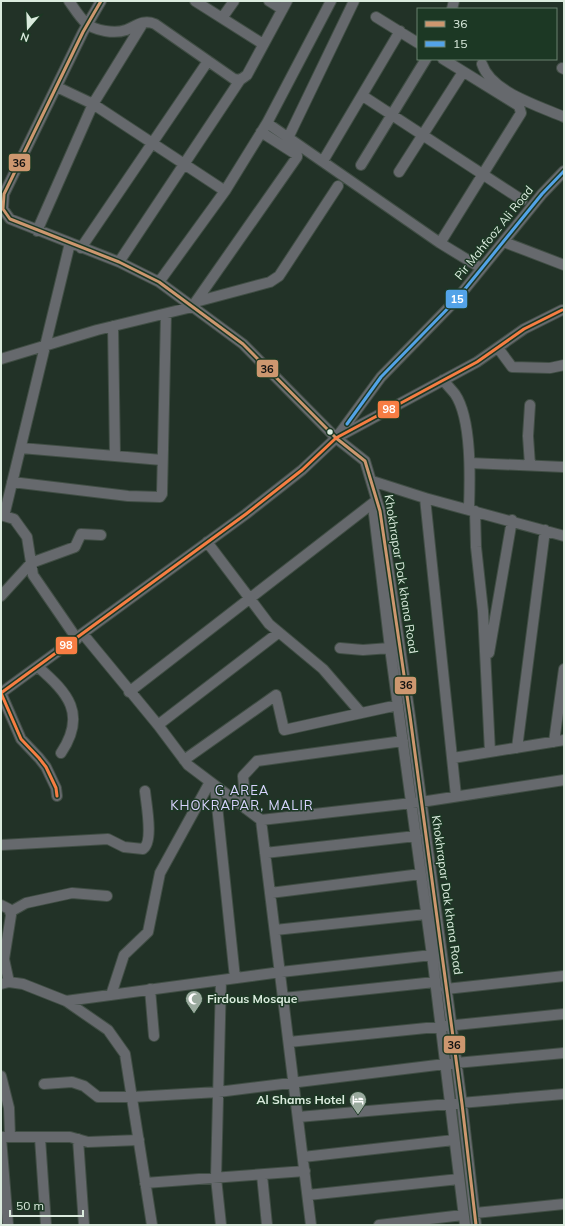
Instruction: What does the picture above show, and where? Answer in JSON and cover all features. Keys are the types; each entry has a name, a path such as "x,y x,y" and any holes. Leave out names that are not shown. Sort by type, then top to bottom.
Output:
{"street":[{"path":"69,1 87,24 115,32 143,23 149,22 155,24 234,79 240,80"},
{"path":"101,1 87,24 4,194 2,209 10,219 37,231 119,262 159,282 195,304 243,344 336,438 364,461 372,480 425,498 512,520 564,536"},
{"path":"195,1 264,44"},
{"path":"222,18 234,1"},
{"path":"119,262 186,164 240,80 247,75 285,5 269,1"},
{"path":"159,282 224,191 264,127 331,1"},
{"path":"288,138 354,1"},
{"path":"376,17 417,42"},
{"path":"37,231 93,104 143,23"},
{"path":"323,161 363,96 400,31"},
{"path":"361,165 425,60"},
{"path":"440,243 521,113 519,106 445,60"},
{"path":"81,248 208,61"},
{"path":"482,64 487,75 504,89 564,117"},
{"path":"399,172 463,72"},
{"path":"56,87 93,104 186,164 224,191"},
{"path":"363,96 522,200"},
{"path":"264,127 288,138 440,243 481,268"},
{"path":"195,304 297,157 297,155 264,127"},
{"name":"Pir Mahfooz Ali Road","path":"336,438 381,376 456,300 542,194 564,172"},
{"path":"1,359 114,326 166,314 270,282 279,276 338,186"},
{"path":"504,242 564,265"},
{"path":"70,243 21,448 2,515 14,519 26,538 33,575 80,636 158,725 188,765 260,820 281,972 312,1225"},
{"path":"57,796 56,788 46,767 21,739 1,693 207,542 302,470 336,438 477,362 524,329 562,310"},
{"path":"12,482 158,498 162,494 166,314"},
{"path":"114,326 115,456"},
{"path":"498,348 512,367 550,368 564,365"},
{"path":"443,380 456,395 464,418 470,463 472,510 480,582 490,752"},
{"path":"530,405 528,436 530,465"},
{"path":"21,448 162,460"},
{"path":"470,463 564,467"},
{"name":"Khokhrapar Dak khana Road","path":"372,480 373,503 390,648 403,741 416,802 416,836 464,1220"},
{"name":"Khokhrapar Dak khana Road","path":"372,480 380,511 416,802 452,1026 476,1225"},
{"path":"425,498 456,796"},
{"path":"129,692 373,503"},
{"path":"486,671 512,520"},
{"path":"517,748 545,530"},
{"path":"1,596 31,563 75,547 81,534 101,535"},
{"path":"207,542 269,624 323,669 361,713"},
{"path":"158,725 278,633"},
{"path":"340,648 363,650 390,648"},
{"path":"38,666 60,686 67,695 70,706 73,719 73,732 61,753"},
{"path":"452,758 559,741 564,668"},
{"path":"184,760 276,695 284,730 398,705"},
{"path":"246,809 243,776 257,761 403,741"},
{"path":"260,820 416,802 564,780"},
{"path":"212,784 235,978"},
{"path":"111,995 124,954 148,932 160,874 212,784"},
{"path":"1,845 108,839 124,847 143,849 147,845 149,824 145,791"},
{"path":"265,853 416,836"},
{"path":"270,893 421,874"},
{"path":"10,912 26,903 72,893 107,896"},
{"path":"1,905 10,912"},
{"path":"10,912 4,952 5,983 23,984 66,1001 108,1030 125,1054 152,1225"},
{"path":"275,930 426,914"},
{"path":"66,1001 281,972 432,955"},
{"path":"446,989 564,976"},
{"path":"221,1225 216,1178 222,980"},
{"path":"284,998 435,982"},
{"path":"150,989 154,1036"},
{"path":"289,1042 564,1014"},
{"path":"44,1084 72,1082 84,1086 98,1097 132,1097 218,1092 445,1064 564,1053"},
{"path":"1,1076 9,1108 4,1137 8,1225"},
{"path":"298,1118 564,1094"},
{"path":"4,1137 70,1137 88,1142 139,1140"},
{"path":"40,1138 46,1225"},
{"path":"78,1139 84,1225"},
{"path":"303,1157 454,1140"},
{"path":"145,1183 305,1171"},
{"path":"262,1174 267,1225"},
{"path":"308,1195 459,1179"},
{"path":"475,1213 564,1204"},
{"path":"379,1225 464,1220"}],"transit line":[{"name":"36","path":"101,1 83,32 4,194 3,209 10,219 119,262 159,282 243,344 336,438 365,461 380,511 410,716 462,1104 476,1225"},
{"name":"15","path":"347,424 381,377 456,300 542,194 564,171"},
{"name":"98","path":"57,796 56,788 46,767 21,739 1,693 246,514 302,470 336,438 477,362 524,329 562,310"}],"place":[{"name":"Firdous Mosque","path":"194,1014"},
{"name":"Al Shams Hotel","path":"358,1115"}],"district":[{"name":"G AREA KHOKRAPAR, MALIR","path":"242,798"}]}
